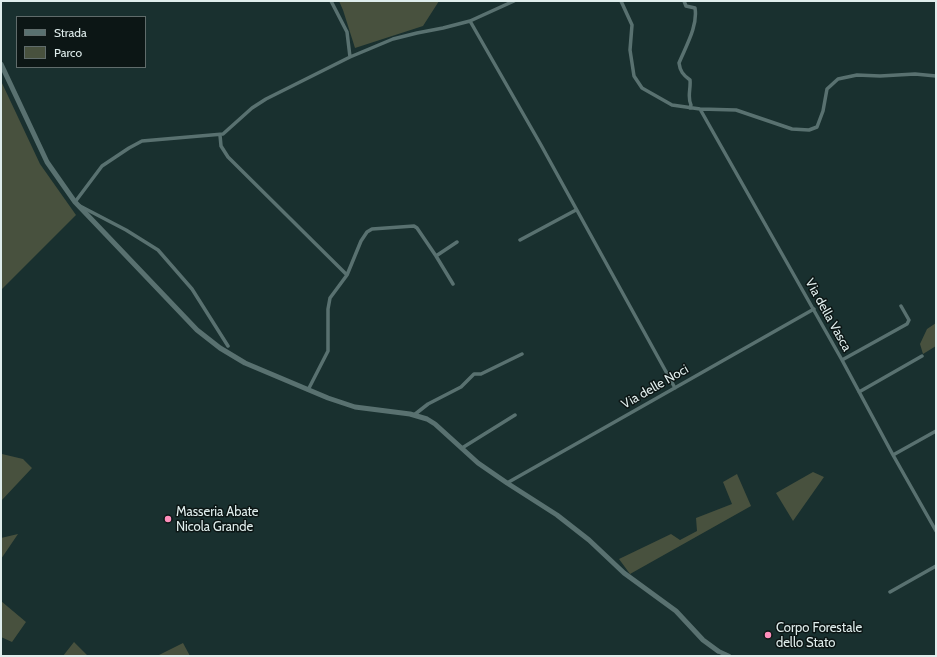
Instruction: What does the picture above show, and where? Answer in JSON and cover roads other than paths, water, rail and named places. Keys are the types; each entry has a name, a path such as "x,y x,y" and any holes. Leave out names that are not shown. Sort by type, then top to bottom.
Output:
{"main road":[{"path":"1,64 47,162 77,204 197,330 220,348 253,367 344,404 355,407 414,415 427,419 435,424 478,463 563,519 589,540 624,573 676,611 703,640 718,651"}],"street":[{"path":"331,1 347,32 350,57"},
{"path":"228,346 192,289 158,250 126,230 77,204 102,166 128,148 142,141 223,134 252,108 266,98 350,57 393,39 470,21 514,1"},
{"path":"621,1 632,25 630,50 634,76 642,88 672,105 700,109 736,110 792,129 809,130 817,128 823,111 827,89 838,79 857,75 880,76 915,74 936,76"},
{"path":"684,1 686,6 695,8 696,14 694,25 679,63 680,69 684,76 690,80 690,108"},
{"path":"470,21 674,388"},
{"name":"Via della Vasca","path":"700,109 814,309 893,456 936,531"},
{"path":"220,135 221,146 228,157 347,275"},
{"path":"520,240 576,210"},
{"path":"308,390 328,351 328,309 330,298 347,275 360,241 367,232 372,229 414,226 417,228 436,256 453,284"},
{"path":"436,256 457,242"},
{"path":"842,360 907,324 909,320 901,306"},
{"name":"Via delle Noci","path":"507,483 814,309"},
{"path":"220,348 224,341"},
{"path":"414,415 428,404 461,387 474,374 481,374 522,354"},
{"path":"859,392 922,356"},
{"path":"462,448 515,415"},
{"path":"893,456 936,431"},
{"path":"890,592 936,566"},
{"path":"718,651 730,656"}],"place":[{"name":"Masseria Abate Nicola Grande","path":"168,519"},
{"name":"Corpo Forestale dello Stato","path":"768,635"}]}
